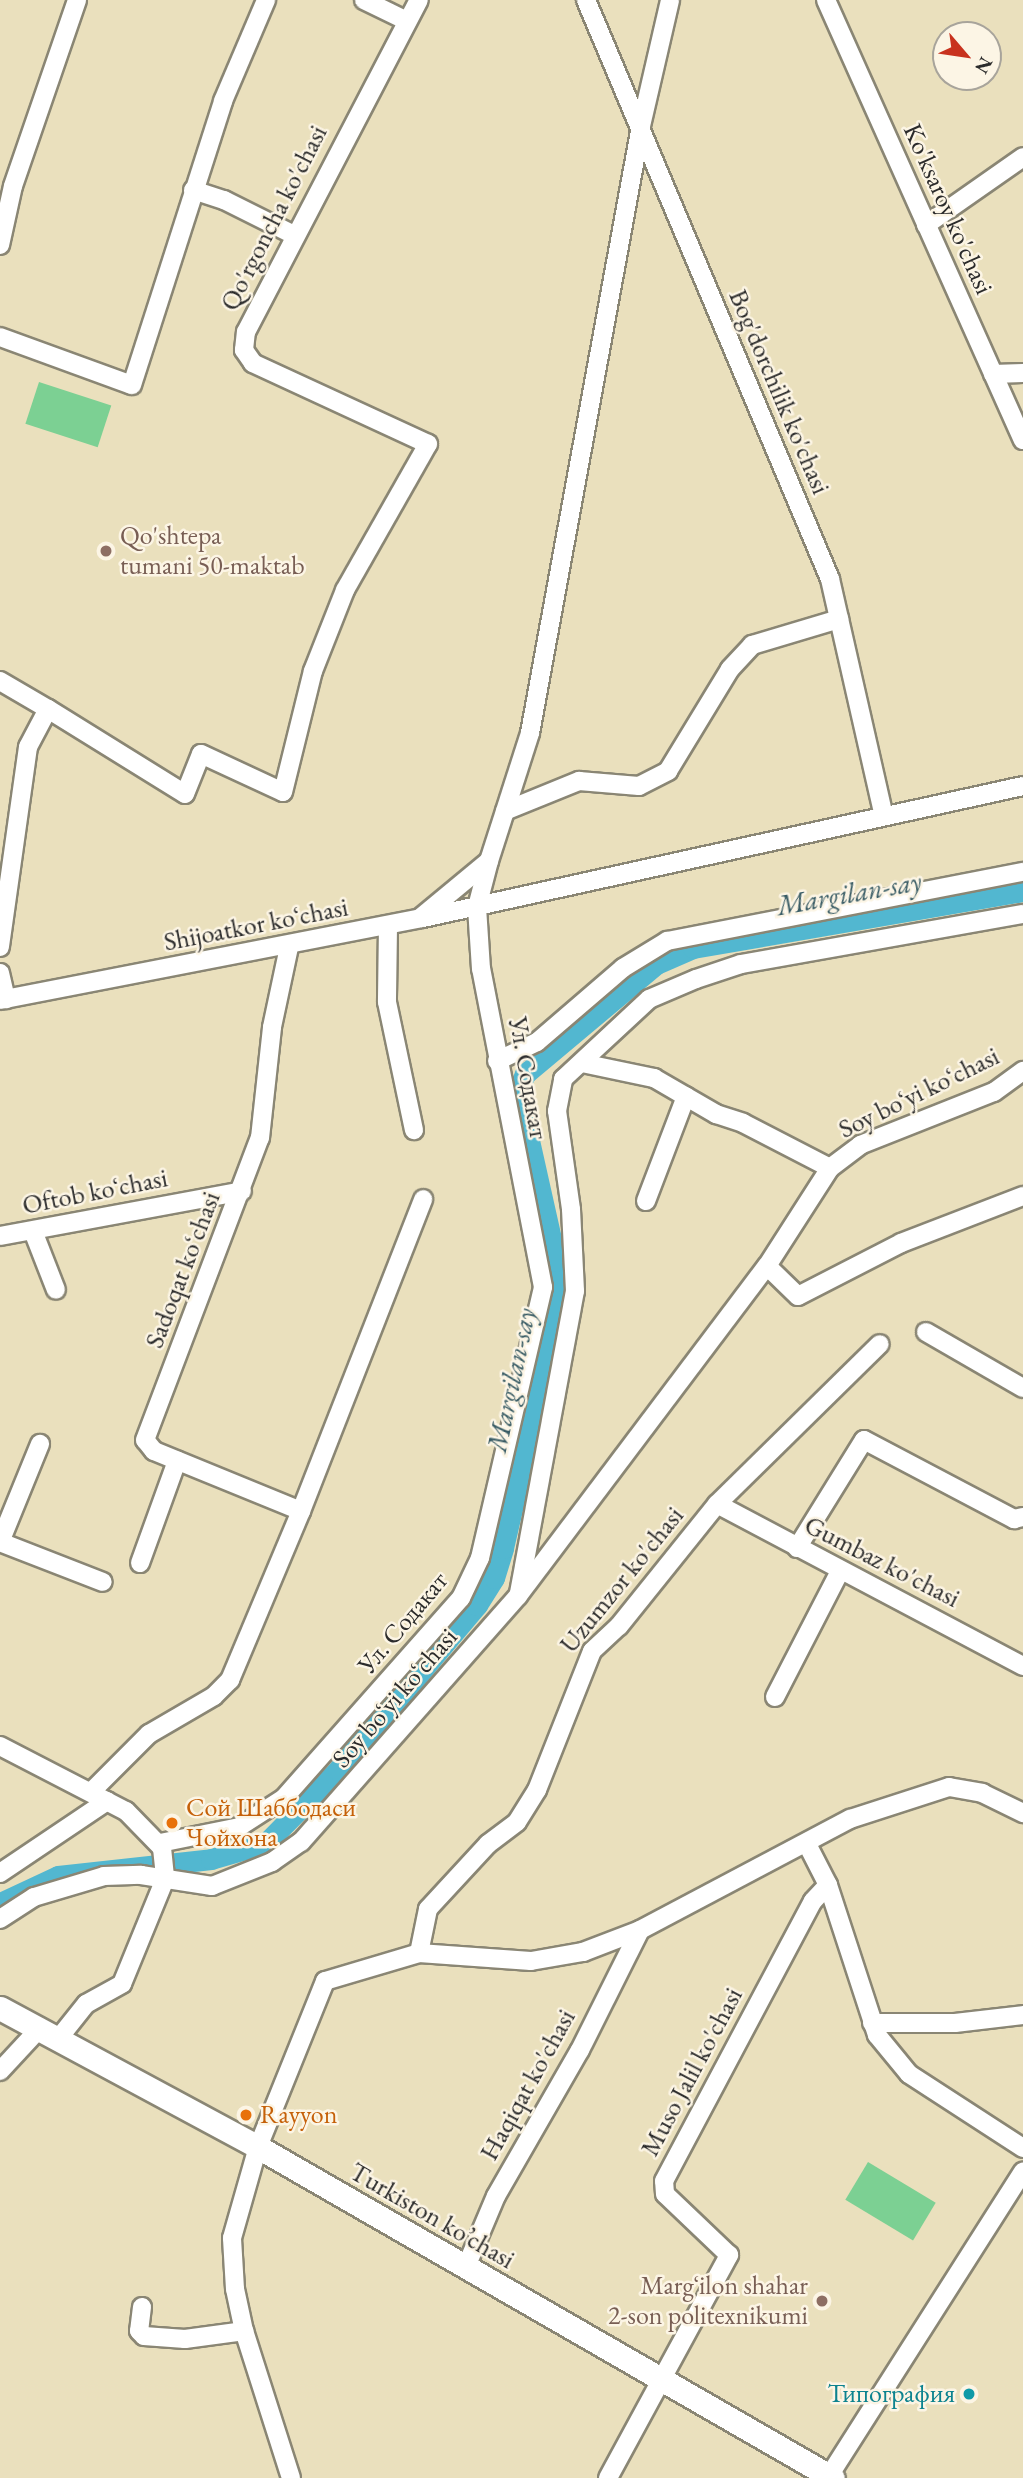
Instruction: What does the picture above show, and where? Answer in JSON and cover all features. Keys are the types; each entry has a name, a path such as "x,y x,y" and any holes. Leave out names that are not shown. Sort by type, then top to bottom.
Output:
{"main road":[{"name":"Turkiston ko’chasi","path":"0,2008 258,2147 819,2474"}],"street":[{"path":"0,245 13,186 77,0"},
{"path":"0,337 132,386 193,190 266,0"},
{"path":"364,0 407,21"},
{"name":"Qo'rgoncha ko'chasi","path":"0,681 185,794 201,754 283,792 313,671 345,590 428,444 278,377 253,363 244,350 246,332 419,0"},
{"name":"Bog'dorchilik ko'chasi","path":"586,0 830,579 884,816"},
{"name":"Ул. Содакат","path":"161,1845 239,1827 265,1814 312,1768 461,1598 473,1579 543,1287 481,969 477,907 530,733 641,126 670,0"},
{"name":"Ko'ksaroy ko'chasi","path":"826,0 1023,440"},
{"path":"926,225 1023,157"},
{"path":"193,190 224,200 296,236"},
{"path":"993,374 1023,373"},
{"path":"505,811 579,781 639,786 668,771 730,669 752,645 839,619"},
{"path":"0,947 28,747 48,709"},
{"path":"419,918 1023,786"},
{"name":"Shijoatkor koʻchasi","path":"3,999 289,947 419,918 491,854"},
{"path":"498,1061 537,1042 623,968 667,941 1023,872"},
{"path":"518,1596 575,1291 558,1092 563,1079 649,999 741,964 1023,914"},
{"path":"388,926 387,1002 414,1130"},
{"name":"Sadoqat koʻchasi","path":"289,947 272,1027 260,1139 146,1435 149,1448 301,1511"},
{"path":"0,973 3,999"},
{"path":"582,1063 654,1078 830,1168"},
{"name":"Soy boʻyi koʻchasi","path":"0,1919 34,1896 104,1876 165,1876 212,1886 272,1862 301,1842 518,1596 767,1266 830,1168 860,1145 994,1092 1023,1072"},
{"path":"646,1201 686,1096"},
{"name":"Oftob koʻchasi","path":"0,1236 242,1191"},
{"path":"767,1266 798,1296 901,1243 1023,1196"},
{"path":"0,1873 99,1796 149,1734 214,1696 230,1680 301,1511 423,1199"},
{"path":"33,1231 56,1290"},
{"path":"926,1332 1023,1388"},
{"name":"Uzumzor ko'chasi","path":"419,1953 428,1909 488,1844 517,1822 537,1790 592,1651 620,1626 717,1504 880,1344"},
{"path":"797,1548 864,1440 1014,1519 1023,1517"},
{"path":"40,1444 0,1542 103,1582"},
{"path":"140,1563 177,1461"},
{"name":"Gumbaz ko'chasi","path":"717,1504 1023,1666"},
{"path":"775,1697 840,1571"},
{"path":"0,1746 126,1811 161,1845 165,1876 122,1984 86,2004 0,2071"},
{"path":"291,2478 244,2331 234,2289 232,2238 258,2147 325,1981 419,1953 531,1961 583,1952 640,1930 850,1819 949,1787 982,1793 1023,1812"},
{"path":"807,1844 828,1885 877,2035 909,2074 1023,2148"},
{"name":"Muso Jalil ko'chasi","path":"662,2381 729,2255 665,2194 664,2181 813,1901 828,1885"},
{"name":"Haqiqat ko'chasi","path":"466,2267 496,2196 580,2050 640,1930"},
{"path":"872,2022 956,2023 1023,2015"},
{"path":"819,2474 1023,2171"},
{"path":"142,2307 139,2331 144,2336 185,2339 244,2331"},
{"path":"608,2478 662,2381"}],"green space":[{"path":"39,382 111,405 98,447 25,424"},
{"path":"868,2162 936,2203 913,2240 845,2200"}],"waterway":[{"name":"Margilan-say","path":"0,1903 58,1876 211,1859 266,1843 338,1770 477,1605 494,1578 503,1548 556,1319 556,1261 518,1091 525,1074 656,964 693,948 1023,891"}],"place":[{"name":"Qo'shtepa tumani 50-maktab","path":"106,551"},
{"name":"Сой Шаббодаси Чойхона","path":"172,1823"},
{"name":"Rayyon","path":"246,2115"},
{"name":"Margʻilon shahar 2-son politexnikumi","path":"822,2301"},
{"name":"Типография","path":"969,2394"}]}
